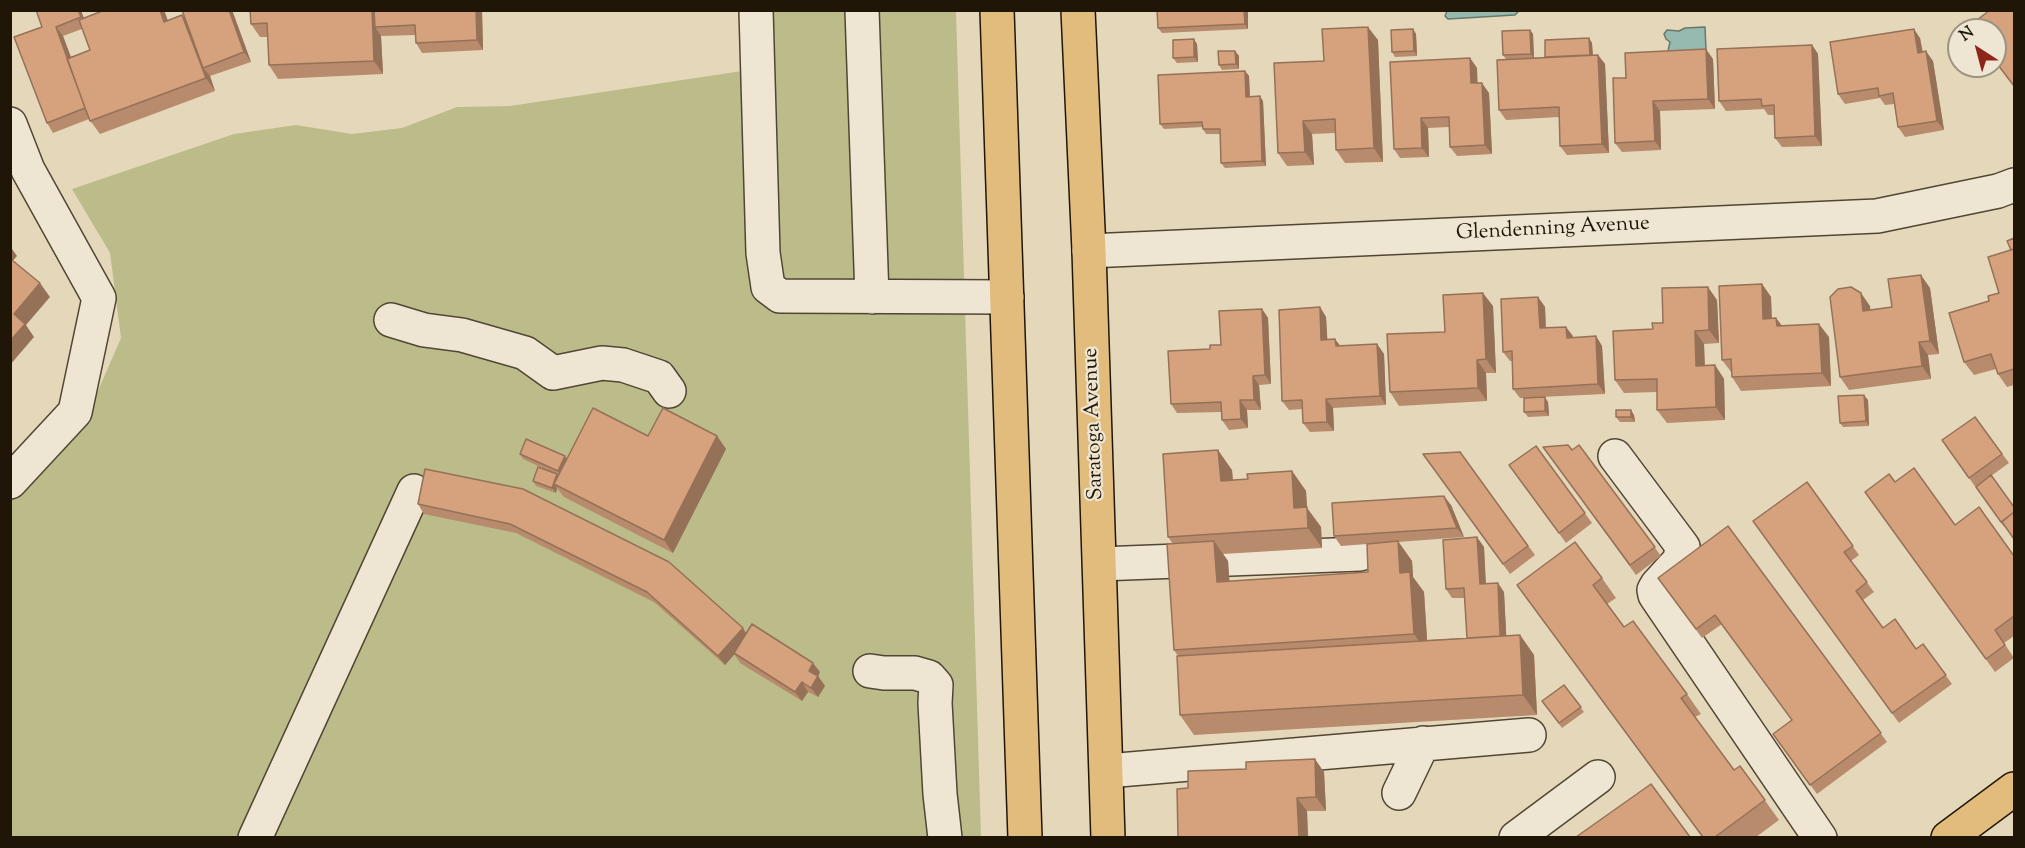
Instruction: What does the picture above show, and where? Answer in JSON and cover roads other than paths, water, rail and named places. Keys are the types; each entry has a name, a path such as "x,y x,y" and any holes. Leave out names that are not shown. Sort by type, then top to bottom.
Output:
{"main road":[{"path":"998,10 1025,837"},
{"name":"Saratoga Avenue","path":"1078,10 1089,251 1108,837"},
{"path":"1948,837 2014,789"}],"street":[{"path":"756,10 763,253 768,287 780,297 1007,297"},
{"path":"862,10 872,297"},
{"path":"10,124 28,170 99,298 75,412 10,482"},
{"name":"Glendenning Avenue","path":"1089,251 1877,216 1998,191 2014,185"},
{"path":"391,320 424,330 462,335 525,353 553,373 602,363 622,365 658,377 669,391"},
{"path":"1615,456 1683,547 1679,561 1657,585 1654,590 1655,595 1820,837"},
{"path":"255,837 414,491"},
{"path":"1100,564 1360,554"},
{"path":"870,671 915,673 929,677 936,685 940,794 945,837"},
{"path":"1107,771 1529,735"},
{"path":"1399,793 1423,744"},
{"path":"1516,837 1598,777"}],"water":[{"path":"1518,10 1518,12 1515,15 1448,19 1445,16 1447,11"},
{"path":"1705,27 1706,50 1670,56 1668,51 1670,42 1664,34 1667,30 1679,31 1685,28"}]}
